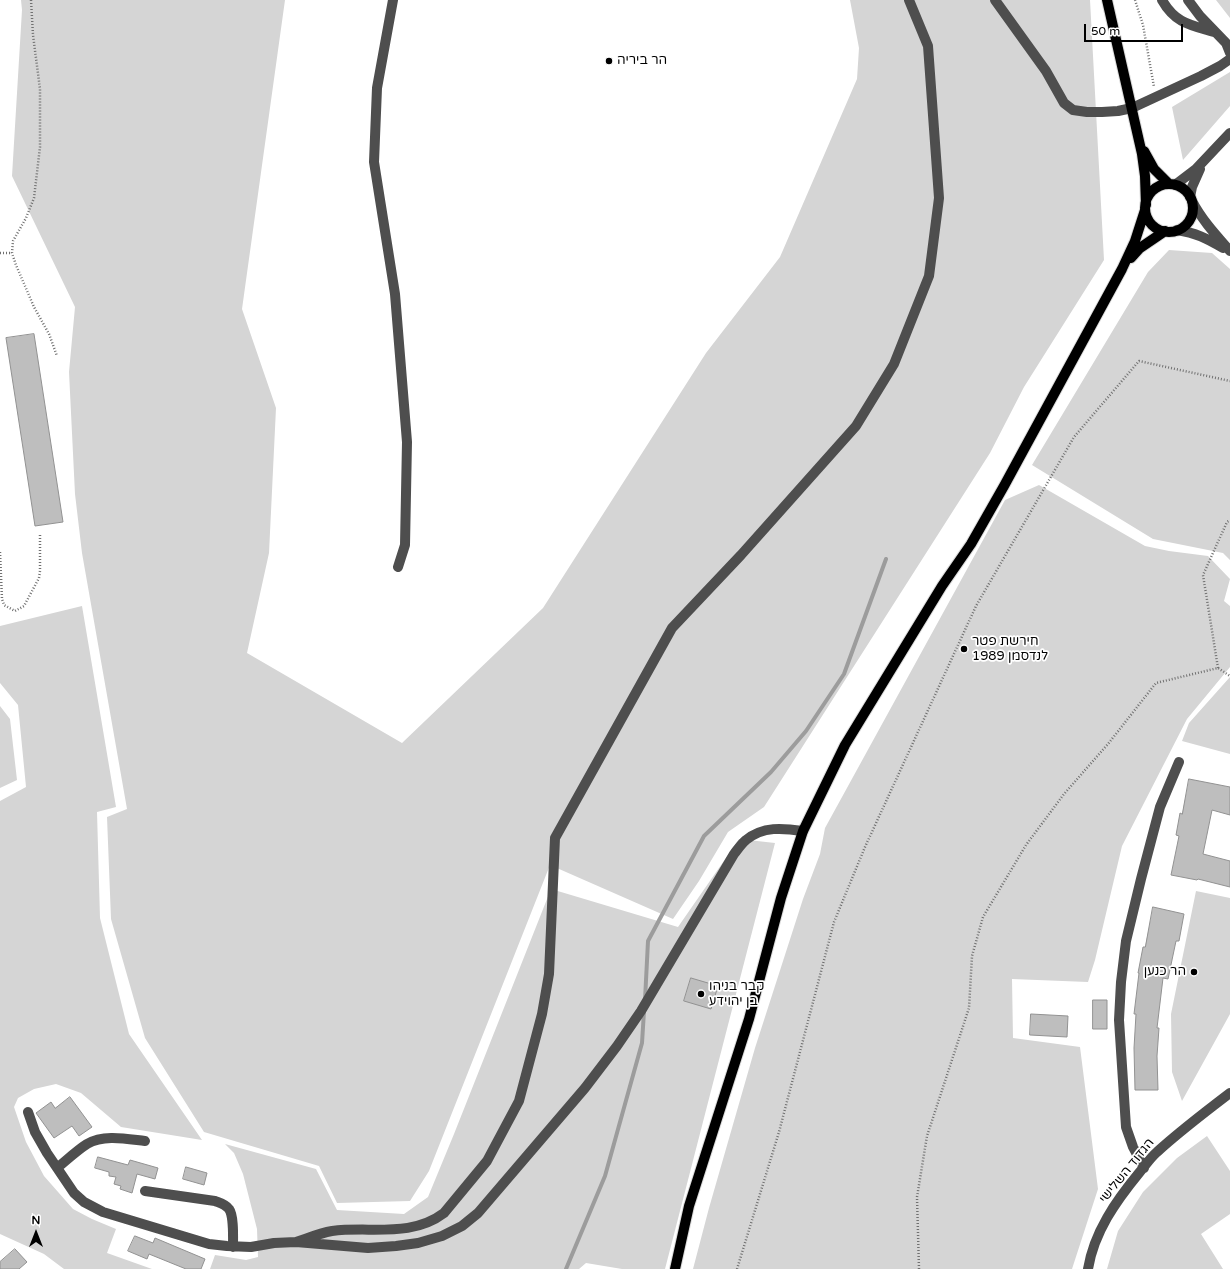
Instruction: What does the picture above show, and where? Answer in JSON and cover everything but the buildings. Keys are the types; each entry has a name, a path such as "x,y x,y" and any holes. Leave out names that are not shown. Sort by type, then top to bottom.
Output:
{"main road":[{"path":"1107,0 1140,142 1145,176 1145,207 1147,217 1152,224 1158,228 1165,231 1177,230 1183,227 1192,215 1193,208 1191,199 1181,187 1172,184 1154,169 1140,142"},
{"path":"675,1269 689,1206 749,1019 781,898 803,831 845,745 942,586 974,538 1004,486 1122,269 1135,241 1147,198 1156,188 1162,185 1172,184"},
{"path":"1122,269 1140,248 1165,231"}],"street":[{"path":"393,0 377,88 374,162 395,294 407,442 405,545 398,567"},
{"path":"296,1242 333,1231 399,1229 436,1219 444,1213 487,1160 519,1101 542,1014 549,974 555,838 672,628 741,555 856,426 894,364 929,276 939,198 928,46 909,0"},
{"path":"995,0 1046,71 1064,103 1073,110 1087,112 1118,111 1132,108 1201,76 1230,59"},
{"path":"1162,0 1168,10 1185,24 1215,32"},
{"path":"1188,0 1226,43 1230,53"},
{"path":"1172,184 1190,175 1230,133"},
{"path":"1205,160 1192,186 1191,199 1198,213 1230,252"},
{"path":"1177,230 1192,232 1205,237 1230,252"},
{"path":"1144,1168 1133,1147 1126,1127 1119,1020 1121,982 1126,941 1141,878 1160,807 1179,762"},
{"path":"28,1112 35,1132 57,1168 74,1193 84,1202 103,1212 209,1244 233,1247 251,1247 274,1243 296,1242 368,1248 418,1243 442,1236 462,1226 478,1213 585,1088 641,1011 734,854 746,840 759,832 775,828 803,831"},
{"name":"הגדוד השלישי","path":"1088,1269 1094,1247 1105,1222 1115,1205 1144,1168 1172,1139 1230,1093"},
{"path":"57,1168 87,1144 104,1138 126,1138 145,1141"},
{"path":"145,1191 215,1201 225,1205 229,1210 232,1219 233,1247"}],"path":[{"path":"31,0 33,35 40,89 40,147 34,198 26,218 13,241 12,253 34,307 49,334 57,356"},
{"path":"1135,0 1143,25 1156,97"},
{"path":"0,253 12,253"},
{"path":"737,1269 779,1132 834,922 865,847 976,606 1074,437 1139,361 1230,381"},
{"path":"1230,520 1227,522 1203,575 1218,668 1230,676"},
{"path":"0,552 2,598 4,605 15,611 24,606 39,578 40,534"},
{"path":"919,1269 917,1197 927,1136 969,1008 972,956 983,917 1026,845 1064,794 1108,744 1156,683 1218,668"}],"shaded area":[{"path":"21,0 285,0 242,309 276,408 269,553 247,653 402,743 543,608 706,353 780,257 857,79 859,48 850,0 1090,0 1104,260 1024,387 990,453 764,807 728,832 699,881 673,919 550,865 429,1171 410,1201 337,1203 319,1166 204,1132 145,1038 111,919 107,817 127,809 82,553 75,494 69,372 75,307 12,176 22,10"},
{"path":"1216,0 1230,0 1230,18"},
{"path":"1230,72 1230,106 1183,160 1172,107"},
{"path":"1169,250 1212,253 1230,269 1230,560 1223,553 1153,539 1032,465 1148,272"},
{"path":"1039,485 1145,546 1208,556 1230,579 1224,601 1230,606 1230,667 1187,719 1122,846 1095,960 1088,982 1012,979 1013,1038 1080,1047 1098,1189 1072,1269 693,1269 755,1048 803,899 820,854 825,828 1005,500"},
{"path":"82,606 116,807 97,812 100,918 129,1034 202,1140 121,1127 81,1093 56,1084 34,1089 18,1098 14,1107 26,1142 44,1176 73,1209 116,1229 107,1253 152,1269 64,1269 44,1254 0,1234 0,801 26,787 18,705 0,683 0,626"},
{"path":"1230,677 1230,754 1182,741 1189,723"},
{"path":"0,706 10,719 17,780 0,788"},
{"path":"739,839 775,843 665,1269 622,1269 586,1263 579,1269 210,1269 215,1255 246,1260 258,1257 257,1229 243,1174 234,1153 225,1144 316,1169 337,1210 404,1214 428,1197 551,889 678,927"},
{"path":"1196,891 1230,898 1230,1014 1182,1101 1172,1072 1171,1014"},
{"path":"1207,1136 1230,1171 1230,1214 1201,1234 1223,1269 1107,1269 1118,1231 1143,1192 1177,1158"}],"waterway":[{"path":"645,1000 648,941 704,836 771,772 806,731 844,674 886,559"},
{"path":"566,1269 605,1176 642,1043 644,1011"}],"place":[{"name":"הר ביריה","path":"609,61"},
{"name":"חירשת פטר לנדסמן 1989","path":"964,649"},
{"name":"הר כנען","path":"1194,972"},
{"name":"קבר בניהו בן יהוידע","path":"701,994"}]}
